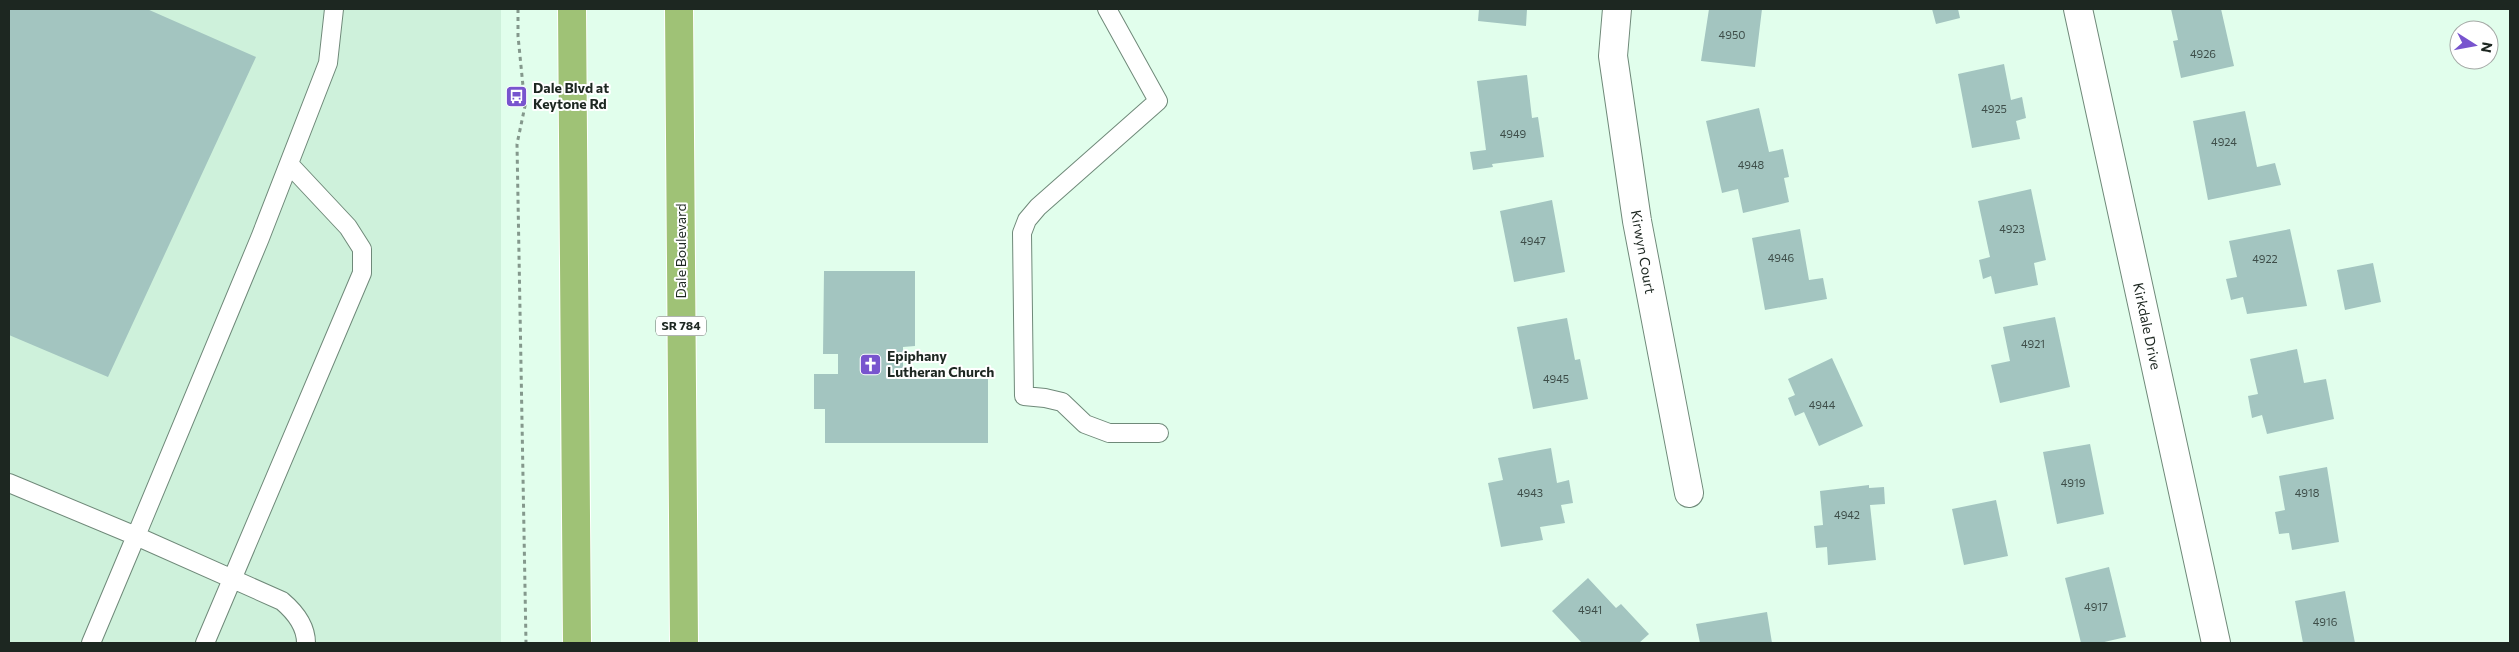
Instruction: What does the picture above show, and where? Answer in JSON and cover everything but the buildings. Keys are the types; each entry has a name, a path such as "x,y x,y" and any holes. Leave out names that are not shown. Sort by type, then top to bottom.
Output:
{"main road":[{"path":"572,9 577,643"},
{"name":"Dale Boulevard","path":"679,9 684,643"}],"street":[{"name":"Kirwyn Court","path":"1617,9 1613,56 1637,221 1689,493"},
{"name":"Kirkdale Drive","path":"2078,9 2216,643"}],"lane":[{"path":"91,643 289,164 328,63 334,9"},
{"path":"1107,9 1158,101 1027,220 1022,233 1024,396 1062,402 1085,424 1109,433 1159,433"},
{"path":"204,643 362,273 362,249 348,227 289,164"},
{"path":"9,483 136,536 282,601 297,614 306,637 306,643"}],"path":[{"path":"518,9 518,36 524,96 517,144 526,643"}],"shaded area":[{"path":"9,9 501,9 501,643 9,643"}],"place":[{"name":"Dale Blvd at Keytone Rd","path":"517,96"},
{"name":"Epiphany Lutheran Church","path":"871,364"}]}
